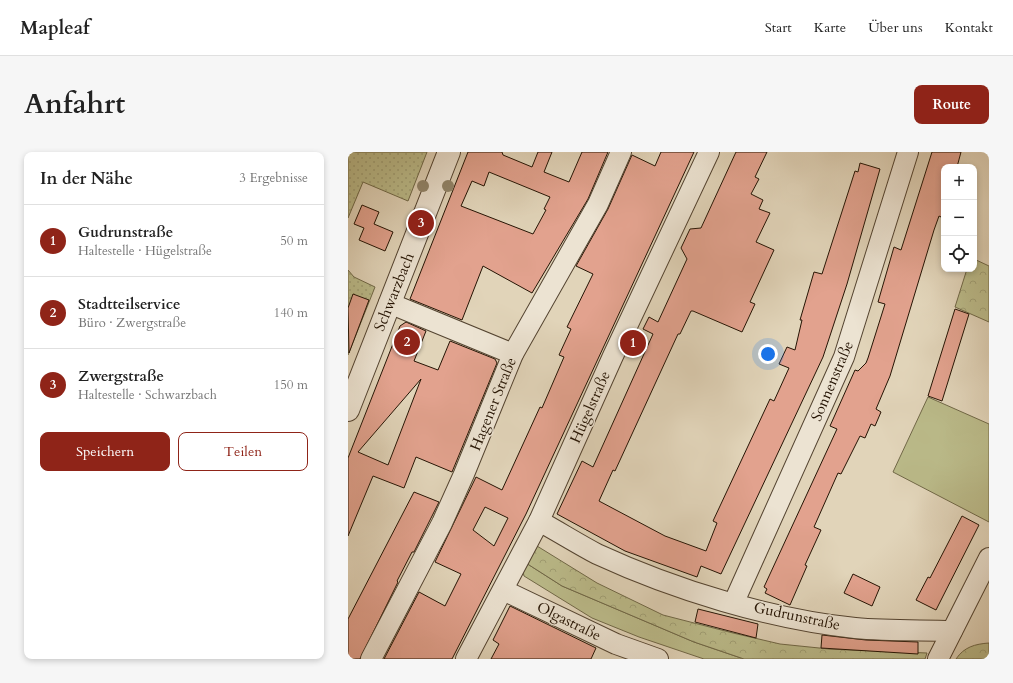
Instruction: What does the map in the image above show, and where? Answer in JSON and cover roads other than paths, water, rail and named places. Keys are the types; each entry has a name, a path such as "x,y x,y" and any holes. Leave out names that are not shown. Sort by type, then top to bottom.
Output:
{"street":[{"name":"Schwarzbach","path":"348,410 449,152"},
{"name":"Hagener Straße","path":"371,659 442,523 464,474 513,354 598,204 621,152"},
{"name":"Hügelstraße","path":"466,659 539,521 620,341 709,152"},
{"name":"Sonnenstraße","path":"734,602 844,358 908,152"},
{"path":"389,304 513,354"},
{"name":"Gudrunstraße","path":"539,521 596,553 643,574 734,602 790,617 856,628 952,631"},
{"path":"938,659 989,558"},
{"name":"Olgastraße","path":"503,590 616,644 658,659"}],"place":[{"name":"Zwergstraße","path":"421,223"},
{"name":"Stadtteilservice","path":"407,342"},
{"name":"Gudrunstraße","path":"633,343"}]}
